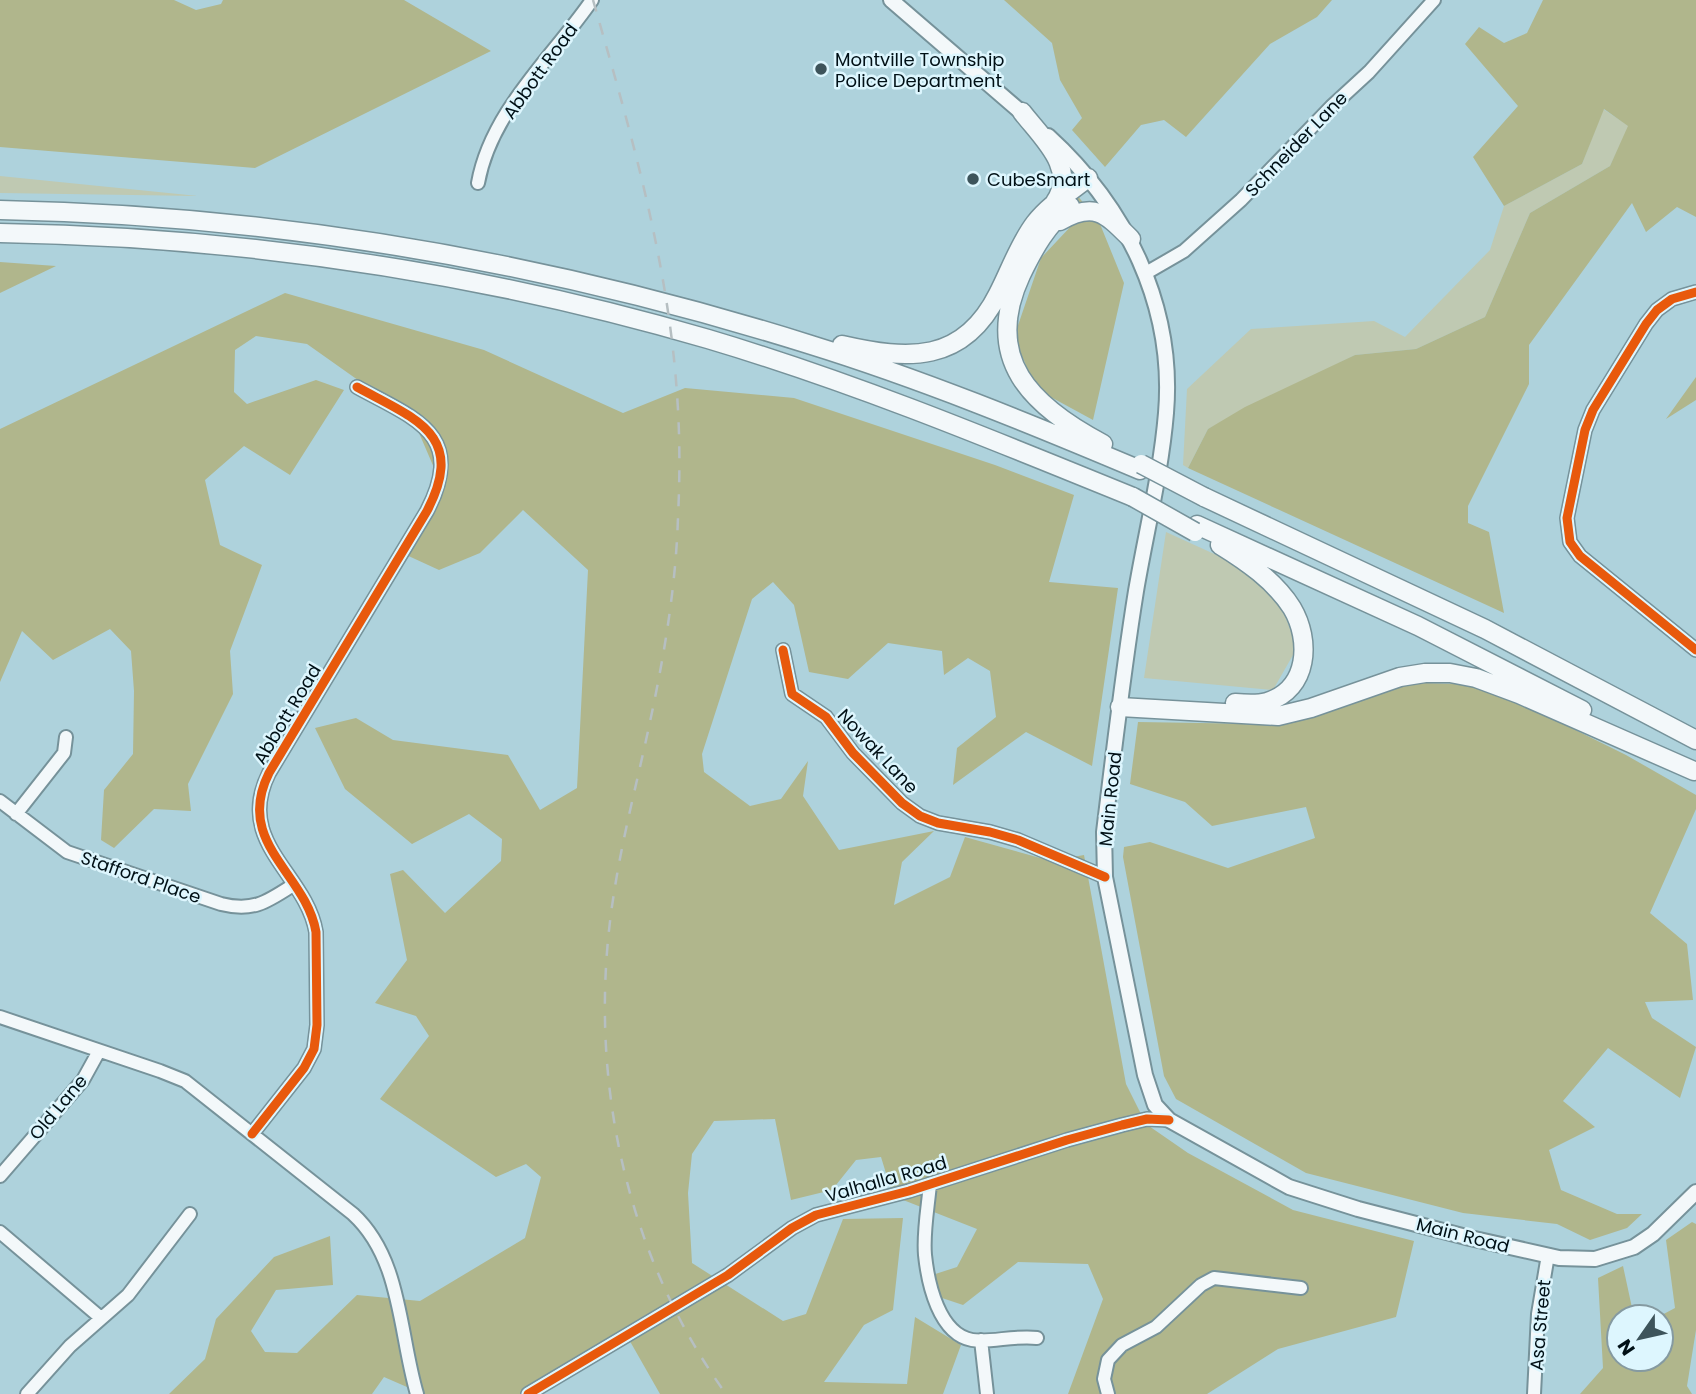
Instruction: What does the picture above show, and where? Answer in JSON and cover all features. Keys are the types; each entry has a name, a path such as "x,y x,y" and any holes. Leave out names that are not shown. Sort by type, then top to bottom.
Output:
{"highway":[{"path":"0,210 178,219 375,242 544,274 713,316 884,353 910,355 932,352 962,338 986,315 1029,232 1052,206 1063,186 1063,171 1056,157 1022,113"},
{"path":"1052,206 1091,181"},
{"path":"1091,181 1045,231 1032,252 1010,299 1006,333 1016,370 1030,390 1059,417 1140,467"},
{"path":"1045,231 1078,212 1094,211 1108,217 1131,239"},
{"path":"0,233 127,239 274,252 420,273 563,301 708,339 801,369 941,420 1133,497 1429,632 1585,711 1695,771"},
{"path":"713,316 809,344 903,376 1140,467 1485,629 1696,740"},
{"path":"1121,702 1259,704 1283,694 1300,673 1304,641 1297,618 1284,597 1244,561 1196,528"},
{"path":"1121,702 1278,716 1311,708 1400,677 1450,673 1501,687 1695,771"}],"main road":[{"name":"Main Road","path":"891,0 1022,113 1067,154 1091,181 1131,239 1146,273 1156,307 1167,364 1166,412 1121,702 1104,832 1105,877 1144,1075 1155,1105 1169,1120 1289,1187 1408,1222 1577,1260 1606,1257 1634,1247 1653,1234 1696,1192"}],"street":[{"name":"Abbott Road","path":"478,183 482,161 506,115 592,0"},
{"name":"Schneider Lane","path":"1146,273 1184,251 1241,200 1369,72 1434,0"},
{"path":"1696,292 1672,299 1657,310 1593,410 1586,430 1567,518 1570,542 1580,556 1696,650"},
{"name":"Abbott Road","path":"252,1134 304,1068 316,1037 316,932 310,909 271,852 262,831 259,807 266,779 427,511 438,491 442,474 437,445 428,430 415,418 357,387"},
{"name":"Nowak Lane","path":"782,650 792,694 825,717 853,753 902,803 920,816 937,823 1018,840 1105,877"},
{"path":"16,814 64,753 66,737"},
{"name":"Stafford Place","path":"0,802 67,852 221,904 244,908 256,906 293,885"},
{"path":"0,1017 185,1081 353,1214 373,1236 386,1262 417,1394"},
{"name":"Old Lane","path":"0,1176 83,1080 100,1051"},
{"name":"Valhalla Road","path":"528,1394 728,1275 806,1220 1110,1128 1147,1119 1169,1120"},
{"path":"930,1184 925,1256 935,1306 955,1333 966,1339 1026,1336 1037,1338"},
{"path":"27,1394 70,1346 140,1282 190,1214"},
{"path":"0,1233 101,1318"},
{"name":"Asa Street","path":"1534,1394 1538,1314 1548,1255"},
{"path":"1108,1394 1104,1379 1108,1360 1122,1345 1156,1327 1201,1285 1214,1278 1301,1288"},
{"path":"981,1340 987,1394"}],"green space":[{"path":"0,0 174,0 196,10 221,4 223,0 404,0 491,51 255,168 0,147"},
{"path":"1004,0 1332,0 1317,17 1270,44 1186,137 1164,120 1141,125 1105,167 1072,130 1082,118 1060,80 1052,43"},
{"path":"1543,0 1696,0 1696,217 1677,207 1646,232 1632,203 1529,345 1529,384 1468,506 1468,523 1489,532 1504,613 1188,468 1208,429 1245,407 1355,355 1416,349 1485,317 1530,213 1610,166 1628,126 1604,109 1582,164 1504,206 1473,157 1518,106 1465,44 1479,27 1504,43 1527,33"},
{"path":"1603,109 1629,126 1610,166 1530,213 1485,317 1416,349 1355,355 1208,429 1188,468 1183,465 1187,389 1251,329 1374,321 1405,337 1490,250 1504,206 1582,164"},
{"path":"0,176 198,196 0,193"},
{"path":"1066,181 1100,224 1124,283 1093,420 1036,389 1014,337 1041,258 1073,224"},
{"path":"0,262 56,266 0,293"},
{"path":"285,293 484,350 623,413 685,388 794,398 995,465 1074,495 1049,582 1118,588 1092,766 1026,732 953,785 957,748 996,717 990,671 968,658 944,675 942,651 888,643 848,679 809,672 794,605 773,582 752,599 702,754 704,772 750,806 781,799 808,761 803,796 839,850 934,831 902,862 894,905 950,877 965,837 1051,861 1084,855 1126,1084 1146,1124 1188,1153 1293,1210 1414,1241 1396,1317 1278,1349 1207,1394 1068,1394 1103,1299 1088,1264 1018,1262 963,1305 927,1293 923,1278 957,1267 977,1229 893,1196 881,1157 856,1160 832,1190 791,1200 775,1119 714,1121 692,1154 688,1193 692,1263 783,1321 806,1314 843,1219 903,1218 893,1310 864,1325 824,1382 907,1384 915,1317 961,1345 943,1394 660,1394 627,1336 522,1394 423,1394 384,1377 372,1394 169,1394 205,1359 216,1319 274,1257 330,1236 333,1285 276,1290 251,1331 265,1352 297,1353 357,1295 420,1301 525,1238 541,1177 526,1164 496,1177 380,1099 429,1036 416,1016 375,1003 407,960 390,874 403,870 445,913 501,861 502,839 469,814 412,844 345,789 315,728 356,718 393,740 508,755 540,810 577,788 588,570 523,510 480,553 439,570 402,553 441,484 413,419 307,344 256,336 235,350 234,392 247,404 316,380 344,390 290,475 244,446 205,480 220,545 262,565 230,651 233,694 188,784 191,811 154,809 114,848 101,840 104,790 133,754 134,691 131,651 110,629 53,660 22,631 0,682 0,429"},
{"path":"1696,377 1696,400 1666,419"},
{"path":"1166,532 1245,568 1280,602 1297,648 1273,690 1144,678"},
{"path":"1425,683 1462,684 1493,689 1626,755 1696,795 1696,809 1650,913 1687,944 1693,1000 1645,1002 1652,1018 1696,1047 1680,1098 1608,1048 1563,1101 1595,1127 1549,1150 1561,1190 1617,1214 1642,1214 1627,1228 1590,1240 1557,1224 1463,1213 1306,1173 1176,1099 1164,1076 1123,857 1124,847 1150,842 1228,868 1315,838 1306,807 1212,826 1185,802 1130,784 1138,722 1262,724 1292,721 1389,688"},
{"path":"1692,1222 1696,1224 1696,1330 1687,1386 1692,1394 1580,1394 1603,1368 1598,1278 1623,1266 1631,1303 1605,1303 1605,1373 1675,1373 1675,1303 1666,1240"}],"railway":[{"path":"593,0 646,195 656,244 672,344 679,440 677,542 669,617 614,893 607,959 605,1024 610,1090 620,1155 637,1218 661,1279 690,1338 726,1394"}],"cycle path":[{"path":"1696,292 1672,299 1657,310 1593,410 1585,430 1567,518 1570,542 1580,556 1696,650"},
{"path":"252,1134 304,1068 314,1049 317,1025 316,932 310,911 300,892 266,839 260,819 261,798 269,773 427,511 438,485 441,464 438,446 429,432 398,409 357,387"},
{"path":"783,650 792,694 826,717 853,753 902,803 920,816 938,823 1018,840 1105,877"},
{"path":"528,1394 728,1275 792,1228 816,1215 909,1191 1122,1125 1147,1119 1169,1120"}],"place":[{"name":"Montville Township Police Department","path":"821,69"},
{"name":"CubeSmart","path":"973,179"}]}
